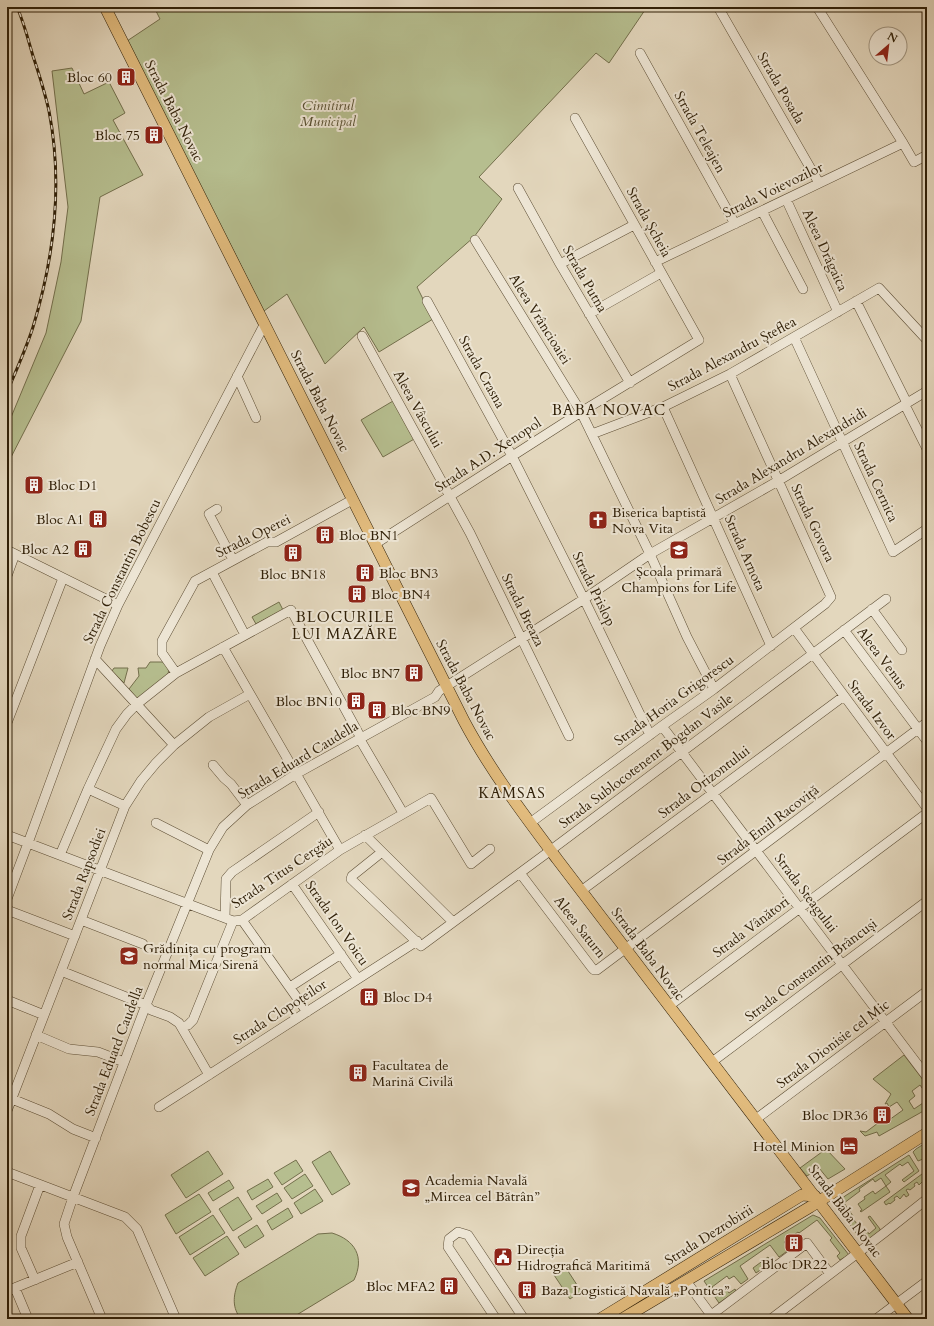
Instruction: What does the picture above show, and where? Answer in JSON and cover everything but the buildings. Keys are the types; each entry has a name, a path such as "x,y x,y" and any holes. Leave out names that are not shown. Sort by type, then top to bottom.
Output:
{"main road":[{"name":"Strada Baba Novac","path":"105,7 473,739 530,823 908,1319"},
{"path":"817,1199 927,1124"},
{"path":"817,1199 927,1133"},
{"name":"Strada Dezrobirii","path":"600,1319 802,1195 817,1199"},
{"name":"Strada Dezrobirii","path":"622,1319 817,1199"}],"street":[{"name":"Strada Posada","path":"718,7 819,184"},
{"path":"818,7 914,162 927,154"},
{"name":"Strada Teleajen","path":"640,53 735,224"},
{"name":"Strada Șcheia","path":"575,118 699,340"},
{"name":"Strada Voievozilor","path":"655,262 903,143"},
{"name":"Strada Putna","path":"518,188 560,264 630,383"},
{"name":"Aleea Drăgaica","path":"786,200 838,312"},
{"path":"762,211 803,289"},
{"path":"560,264 634,225"},
{"name":"Aleea Vrâncioaiei","path":"475,240 581,412 650,554 687,637 714,689"},
{"path":"589,314 661,273"},
{"name":"Strada Alexandru Șteflea","path":"592,434 663,407 730,374 879,288 927,340"},
{"name":"Strada Crasna","path":"428,301 512,456"},
{"path":"856,301 927,449"},
{"name":"Strada Constantin Bobescu","path":"7,899 100,646 118,606 264,324"},
{"name":"Aleea Vâscului","path":"362,336 450,496"},
{"name":"Strada Cernica","path":"794,337 893,552 927,529"},
{"name":"Strada A.D. Xenopol","path":"375,544 581,412 699,340"},
{"name":"Strada Govora","path":"730,374 831,597"},
{"path":"237,376 256,418"},
{"name":"Strada Alexandru Alexandridi","path":"448,691 521,639 584,599 650,554 778,481 927,391"},
{"name":"Strada Arnota","path":"663,407 771,646"},
{"name":"Strada Prislop","path":"512,456 650,734"},
{"name":"Strada Breaza","path":"450,496 470,533 569,736"},
{"name":"Strada Operei","path":"176,673 162,653 162,641 195,581 267,542 276,542 352,500"},
{"path":"217,509 209,514 234,560"},
{"path":"7,576 11,552 118,606"},
{"path":"212,572 245,635"},
{"path":"7,723 63,578"},
{"name":"Strada Horia Grigorescu","path":"530,823 650,734 714,689 825,604 831,597"},
{"name":"Strada Sublocotenent Bogdan Vasile","path":"419,943 453,922 520,873 886,598"},
{"path":"872,609 902,650"},
{"path":"60,855 88,789 116,729 127,714 137,704 176,673 291,610 361,738 362,743 403,814"},
{"name":"Strada Izvor","path":"794,628 927,808"},
{"name":"Aleea Venus","path":"844,630 927,741"},
{"path":"223,647 340,850"},
{"path":"95,659 174,745"},
{"name":"Strada Eduard Caudella","path":"102,1319 67,1236 64,1224 146,1005 186,903 209,850 223,827 247,805 296,774 435,697 439,691 448,691"},
{"name":"Strada Rapsodiei","path":"7,1111 9,1098 44,1015 125,806 141,781 174,745 209,717 250,694"},
{"name":"Strada Orizontului","path":"582,891 844,696"},
{"name":"Strada Emil Racoviță","path":"626,949 926,723"},
{"name":"Strada Steagului","path":"662,726 927,1077"},
{"path":"213,765 231,784 247,805"},
{"path":"88,789 125,806"},
{"name":"Strada Titus Cergău","path":"182,1027 188,1025 193,1020 234,919 292,884 340,850 365,835 431,798 471,864 490,849"},
{"path":"307,1012 290,987 234,919 226,879 232,872 319,812"},
{"name":"Strada Vânători","path":"669,1006 927,812"},
{"path":"156,823 209,850"},
{"path":"7,835 186,903 234,919"},
{"path":"365,835 453,922"},
{"path":"382,852 352,876 352,879 419,943"},
{"name":"Aleea Saturn","path":"520,873 594,970 598,970 626,949"},
{"name":"Strada Ion Voicu","path":"292,884 358,979"},
{"name":"Strada Constantin Brâncuși","path":"712,1062 927,902"},
{"path":"7,910 75,936"},
{"path":"81,920 143,944"},
{"name":"Strada Clopoțeilor","path":"159,1107 358,979 419,943"},
{"path":"290,987 341,954"},
{"path":"61,971 146,1005 151,1010 170,1017 179,1023 209,1075"},
{"name":"Strada Dionisie cel Mic","path":"756,1119 927,991"},
{"path":"7,1000 44,1015"},
{"path":"36,1035 69,1049 98,1052 124,1062"},
{"path":"9,1098 49,1114 73,1129 96,1138"},
{"path":"7,1172 125,1217 137,1230 176,1319"},
{"path":"35,1280 21,1248 21,1236 40,1185"},
{"path":"771,1319 927,1199"},
{"path":"496,1319 448,1247 449,1239 458,1232 468,1235 524,1319"},
{"path":"686,1281 710,1318 807,1243 830,1274"},
{"path":"28,1319 11,1290 78,1262"},
{"path":"876,1319 927,1281"}],"green space":[{"name":"Cimitirul Municipal","path":"154,7 647,7 609,63 596,53 479,177 502,199 474,237 417,287 433,319 379,352 364,327 325,364 287,294 264,311 127,41 160,19"},
{"path":"72,68 84,94 109,82 125,113 113,120 143,175 100,197 81,321 7,465 7,427 46,333 61,262 68,207 52,71"},
{"path":"393,401 416,438 383,457 361,420"},
{"path":"279,602 283,610 256,624 252,617"},
{"path":"150,662 164,662 168,669 167,677 139,698 136,698 129,689 139,676 138,668 146,668"},
{"path":"114,668 128,668 124,683 112,671"},
{"path":"904,1055 927,1085 927,1095 920,1085 912,1091 915,1096 909,1101 914,1109 923,1103 926,1107 927,1106 927,1109 879,1136 877,1132 865,1136 860,1131 866,1132 886,1117 889,1120 903,1110 897,1102 889,1107 887,1103 885,1104 891,1094 873,1079"},
{"path":"927,1142 927,1146 922,1149 924,1153 923,1159 918,1161 913,1152"},
{"path":"826,1149 845,1169 828,1179 819,1168 807,1176 800,1168"},
{"path":"208,1151 223,1174 186,1198 171,1175"},
{"path":"330,1151 350,1184 332,1195 312,1162"},
{"path":"909,1155 919,1171 904,1182 902,1180 914,1171 908,1162 902,1166 900,1164 885,1175 891,1182 886,1186 881,1178 875,1182 873,1179 859,1189 860,1191 844,1203 861,1230 865,1228 869,1234 876,1228 868,1217 870,1216 880,1229 880,1231 863,1242 839,1210 837,1205 839,1201"},
{"path":"296,1160 303,1171 282,1185 274,1173"},
{"path":"305,1174 313,1186 292,1199 284,1188"},
{"path":"922,1174 927,1181 927,1184 924,1180 919,1185 917,1182 910,1190 906,1190 909,1195 906,1197 904,1194 900,1199 897,1196 894,1198 895,1200 886,1205 884,1202"},
{"path":"268,1179 273,1187 252,1200 247,1191"},
{"path":"229,1180 234,1188 213,1201 208,1193"},
{"path":"886,1186 890,1192 861,1212 860,1211 862,1210 858,1204 865,1199 864,1197 873,1191 875,1194"},
{"path":"315,1189 323,1201 301,1214 294,1203"},
{"path":"277,1193 282,1201 262,1214 256,1206"},
{"path":"199,1194 211,1212 176,1234 165,1215"},
{"path":"238,1197 252,1219 233,1231 219,1209"},
{"path":"288,1208 293,1217 272,1230 267,1221"},
{"path":"213,1215 225,1233 190,1255 179,1237"},
{"path":"813,1215 820,1218 849,1255 840,1260 837,1256 840,1253 830,1240 832,1238 817,1220 784,1242 790,1249 779,1257 770,1245 740,1266 748,1279 741,1284 734,1276 729,1279 727,1276 712,1287 718,1295 726,1289 729,1293 735,1289 736,1291 719,1303 704,1281"},
{"path":"257,1225 264,1236 245,1248 238,1237"},
{"path":"332,1233 347,1240 356,1250 358,1264 354,1280 290,1319 241,1319 236,1311 234,1302 238,1283 318,1234"},
{"path":"227,1236 239,1254 205,1276 193,1258"},
{"path":"768,1257 772,1262 756,1273 753,1268"},
{"path":"566,1268 581,1291 570,1299 554,1275"}],"railway":[{"path":"7,392 33,327 40,301 51,247 56,193 53,138 49,111 26,31 17,7"}],"place":[{"name":"Bloc 60","path":"126,77"},
{"name":"Bloc 75","path":"154,135"},
{"name":"Bloc D1","path":"34,485"},
{"name":"Bloc A1","path":"98,519"},
{"name":"Biserica baptistă Nova Vita","path":"598,520"},
{"name":"Bloc BN1","path":"325,535"},
{"name":"Bloc A2","path":"83,549"},
{"name":"Școala primară Champions for Life","path":"679,550"},
{"name":"Bloc BN18","path":"293,553"},
{"name":"Bloc BN3","path":"365,573"},
{"name":"Bloc BN4","path":"357,594"},
{"name":"Bloc BN7","path":"414,673"},
{"name":"Bloc BN10","path":"356,701"},
{"name":"Bloc BN9","path":"377,710"},
{"name":"Grădinița cu program normal Mica Sirenă","path":"129,956"},
{"name":"Bloc D4","path":"369,997"},
{"name":"Facultatea de Marină Civilă","path":"358,1073"},
{"name":"Bloc DR36","path":"882,1115"},
{"name":"Hotel Minion","path":"849,1146"},
{"name":"Academia Navală „Mircea cel Bătrân”","path":"411,1188"},
{"name":"Bloc DR22","path":"794,1243"},
{"name":"Direcția Hidrografică Maritimă","path":"503,1257"},
{"name":"Bloc MFA2","path":"449,1286"},
{"name":"Baza Logistică Navală „Pontica”","path":"527,1290"}],"district":[{"name":"BABA NOVAC","path":"609,410"},
{"name":"BLOCURILE LUI MAZĂRE","path":"345,626"},
{"name":"KAMSAS","path":"512,793"}]}
